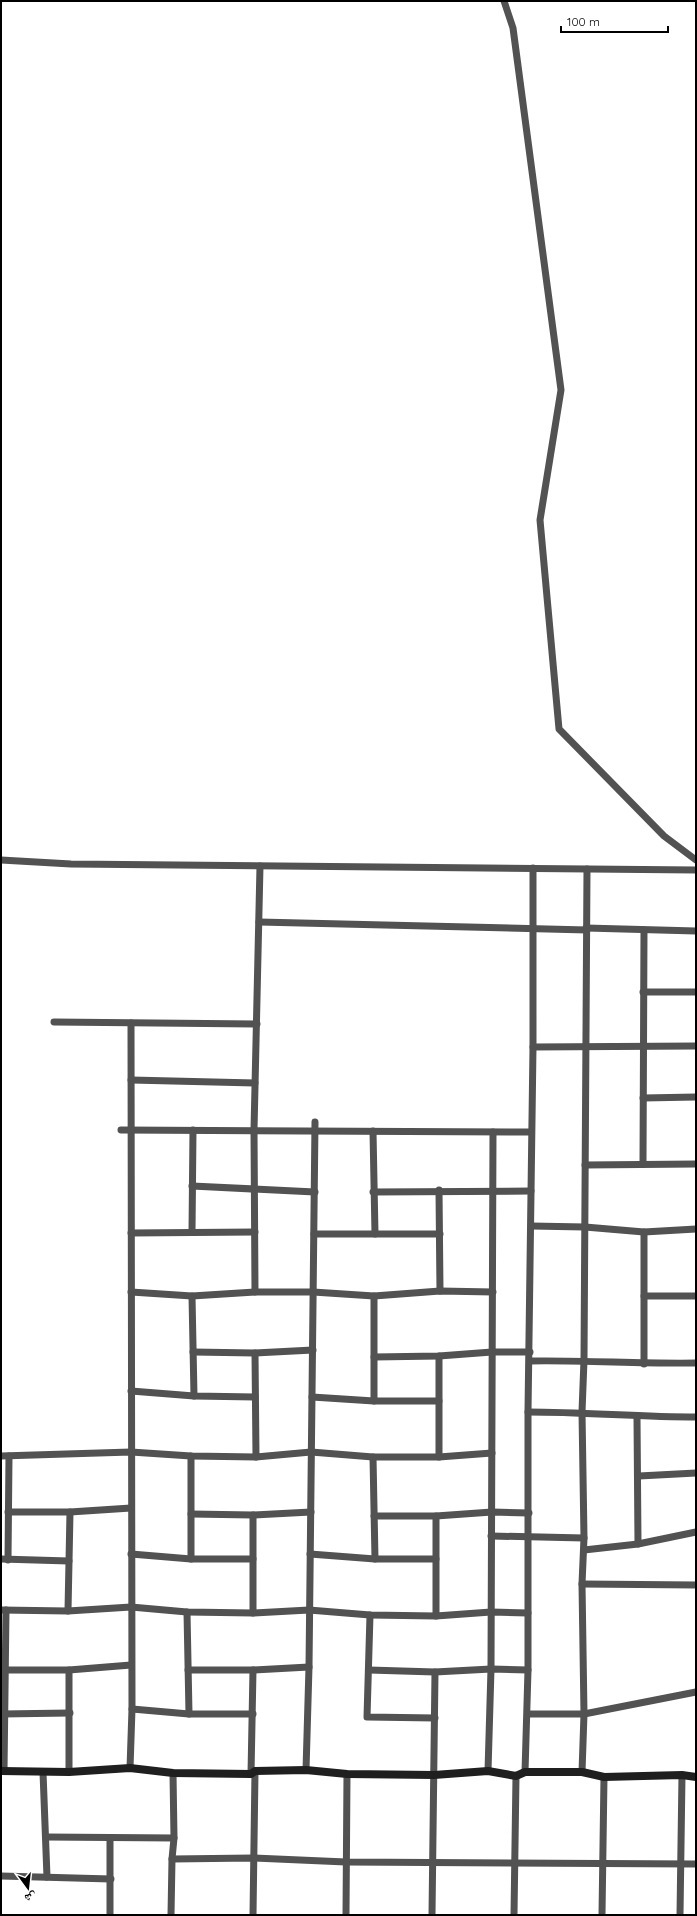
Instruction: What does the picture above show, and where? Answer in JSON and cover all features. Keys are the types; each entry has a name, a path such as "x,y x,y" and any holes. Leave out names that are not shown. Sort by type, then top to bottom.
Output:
{"street":[{"path":"504,1 513,28 561,390 540,520 559,729 664,836 696,860"},
{"path":"1,860 71,864 696,870"},
{"path":"255,1292 254,1130 260,866"},
{"path":"525,1772 528,1714 528,1412 530,1361 533,1047 533,868"},
{"path":"582,1772 584,1714 582,1584 584,1538 582,1412 584,1360 587,869"},
{"path":"259,922 533,929 696,931"},
{"path":"643,1164 644,930"},
{"path":"644,992 696,992"},
{"path":"54,1022 257,1024"},
{"path":"130,1768 132,1709 131,1023"},
{"path":"533,1047 696,1046"},
{"path":"131,1080 255,1083"},
{"path":"643,1098 696,1097"},
{"path":"306,1770 309,1667 316,1122"},
{"path":"121,1130 531,1132"},
{"path":"192,1232 193,1130"},
{"path":"373,1131 375,1234"},
{"path":"488,1771 491,1669 493,1132"},
{"path":"585,1165 696,1164"},
{"path":"192,1186 314,1192"},
{"path":"373,1192 439,1190 531,1191"},
{"path":"439,1190 440,1291"},
{"path":"531,1226 585,1227 644,1232 696,1228"},
{"path":"131,1233 255,1232"},
{"path":"644,1232 644,1364"},
{"path":"314,1234 440,1234"},
{"path":"131,1292 192,1296 255,1292 313,1292 374,1296 440,1291 492,1292"},
{"path":"192,1296 194,1396"},
{"path":"374,1296 374,1401"},
{"path":"644,1296 696,1296"},
{"path":"193,1352 255,1353 313,1350"},
{"path":"374,1357 439,1356 492,1352 530,1352"},
{"path":"255,1353 256,1457"},
{"path":"439,1356 439,1457"},
{"path":"530,1361 584,1360 644,1364 696,1363"},
{"path":"131,1391 194,1396 255,1397"},
{"path":"312,1397 374,1401 439,1401"},
{"path":"528,1412 582,1412 637,1417 696,1417"},
{"path":"637,1417 639,1476 638,1544"},
{"path":"1,1456 131,1452 191,1456 256,1457 311,1452 373,1457 439,1457 492,1453"},
{"path":"9,1456 8,1512 4,1560 69,1561"},
{"path":"191,1456 191,1559"},
{"path":"373,1457 375,1559"},
{"path":"639,1476 696,1473"},
{"path":"8,1512 70,1512 131,1508"},
{"path":"68,1611 70,1512"},
{"path":"191,1514 253,1515 311,1512"},
{"path":"374,1516 436,1516 492,1512 529,1513"},
{"path":"253,1515 253,1613"},
{"path":"436,1516 436,1616"},
{"path":"584,1550 638,1544 696,1532"},
{"path":"491,1536 584,1538"},
{"path":"131,1554 191,1559 253,1559"},
{"path":"310,1554 375,1559 436,1559"},
{"path":"582,1584 696,1585"},
{"path":"528,1613 491,1612 436,1616 370,1615 309,1610 253,1613 187,1612 132,1607 68,1611 3,1610 6,1670 3,1714 2,1771 69,1772 130,1768 173,1773 306,1770 347,1774 434,1775 488,1771 516,1776 525,1772 582,1772 604,1777 682,1775 696,1777"},
{"path":"187,1612 189,1714"},
{"path":"370,1615 370,1670 367,1717 435,1718"},
{"path":"6,1670 69,1670 132,1665"},
{"path":"188,1670 253,1670 309,1667"},
{"path":"370,1670 435,1672 491,1669 528,1670"},
{"path":"69,1670 69,1772"},
{"path":"253,1670 253,1915"},
{"path":"432,1915 435,1672"},
{"path":"528,1714 584,1714 696,1692"},
{"path":"132,1709 189,1714 253,1714"},
{"path":"3,1714 70,1713"},
{"path":"43,1772 47,1877"},
{"path":"171,1915 174,1838 173,1773"},
{"path":"346,1915 347,1774"},
{"path":"680,1915 682,1775"},
{"path":"514,1915 516,1776"},
{"path":"602,1915 604,1777"},
{"path":"46,1837 174,1838"},
{"path":"110,1838 110,1915"},
{"path":"172,1859 253,1858 346,1862 602,1865 696,1864"},
{"path":"1,1876 111,1878"}]}
